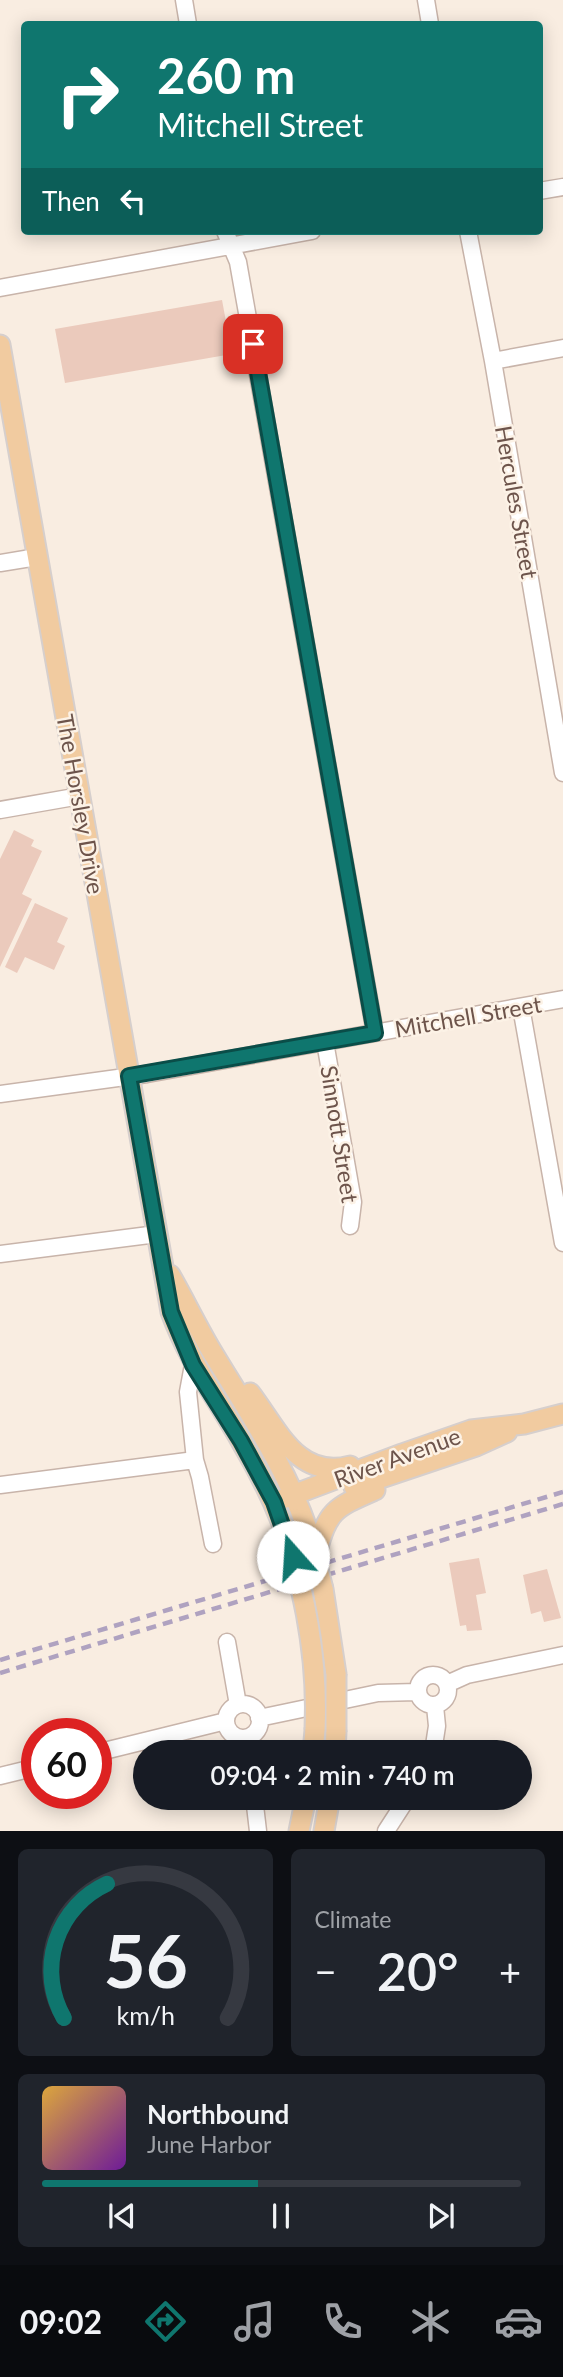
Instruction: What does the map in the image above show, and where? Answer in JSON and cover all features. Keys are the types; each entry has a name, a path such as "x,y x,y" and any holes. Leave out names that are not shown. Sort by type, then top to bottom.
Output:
{"main road":[{"name":"The Horsley Drive","path":"0,345 2,373 171,1312 193,1365 241,1441 276,1508 288,1540 301,1585 314,1654 317,1693 315,1740"},
{"name":"The Horsley Drive","path":"162,1262 268,1443 316,1532 316,1555 334,1647 336,1740"},
{"path":"225,1372 247,1390 286,1444 312,1465 326,1469 342,1468 401,1454"},
{"name":"River Avenue","path":"297,1501 401,1454 471,1430 523,1424 563,1414"},
{"name":"River Avenue","path":"276,1508 476,1446 523,1424"},
{"path":"316,1532 342,1505 476,1446"},
{"path":"299,1831 303,1810"},
{"path":"324,1831 328,1810"}],"street":[{"path":"184,0 188,21"},
{"path":"426,0 430,21"},
{"path":"543,190 563,187"},
{"path":"0,288 228,238 264,235"},
{"name":"Hercules Street","path":"469,235 493,361 563,773"},
{"path":"228,238 238,262 375,1033"},
{"path":"493,361 563,348"},
{"path":"0,563 37,557"},
{"path":"0,810 80,796"},
{"name":"Mitchell Street","path":"0,1094 129,1076 563,999"},
{"path":"521,1007 563,1243"},
{"name":"Sinnott Street","path":"326,1042 353,1202 354,1212 350,1226"},
{"path":"0,1254 157,1234"},
{"path":"193,1365 188,1392 195,1460 213,1544"},
{"path":"0,1485 195,1460"},
{"path":"227,1642 238,1705"},
{"path":"447,1684 467,1675 563,1655"},
{"path":"431,1675 440,1677 447,1684 446,1698 435,1706 425,1704 417,1692 422,1679 431,1675"},
{"path":"259,1718 378,1693 417,1692"},
{"path":"241,1740 229,1732 226,1721 232,1709 238,1705 254,1709 259,1718 258,1729 248,1740"},
{"path":"434,1740 435,1706"},
{"path":"112,1749 226,1721"},
{"path":"0,1776 21,1771"},
{"path":"256,1810 258,1831"},
{"path":"386,1831 400,1810"}],"building":[{"path":"222,300 232,354 65,383 55,329"},
{"path":"14,830 34,840 31,846 42,851 22,894 32,899 0,967 0,859"},
{"path":"35,903 68,918 57,942 65,946 54,970 25,957 17,973 5,967"},
{"path":"479,1558 486,1593 476,1595 482,1630 467,1631 466,1625 460,1626 449,1563"},
{"path":"547,1569 561,1618 544,1622 541,1611 531,1614 523,1575"}],"railway":[{"path":"0,1660 563,1492"},
{"path":"0,1673 563,1504"}],"route":[{"path":"253,344 375,1033 129,1076 171,1312 193,1365 241,1441 274,1502 293,1557"}]}
